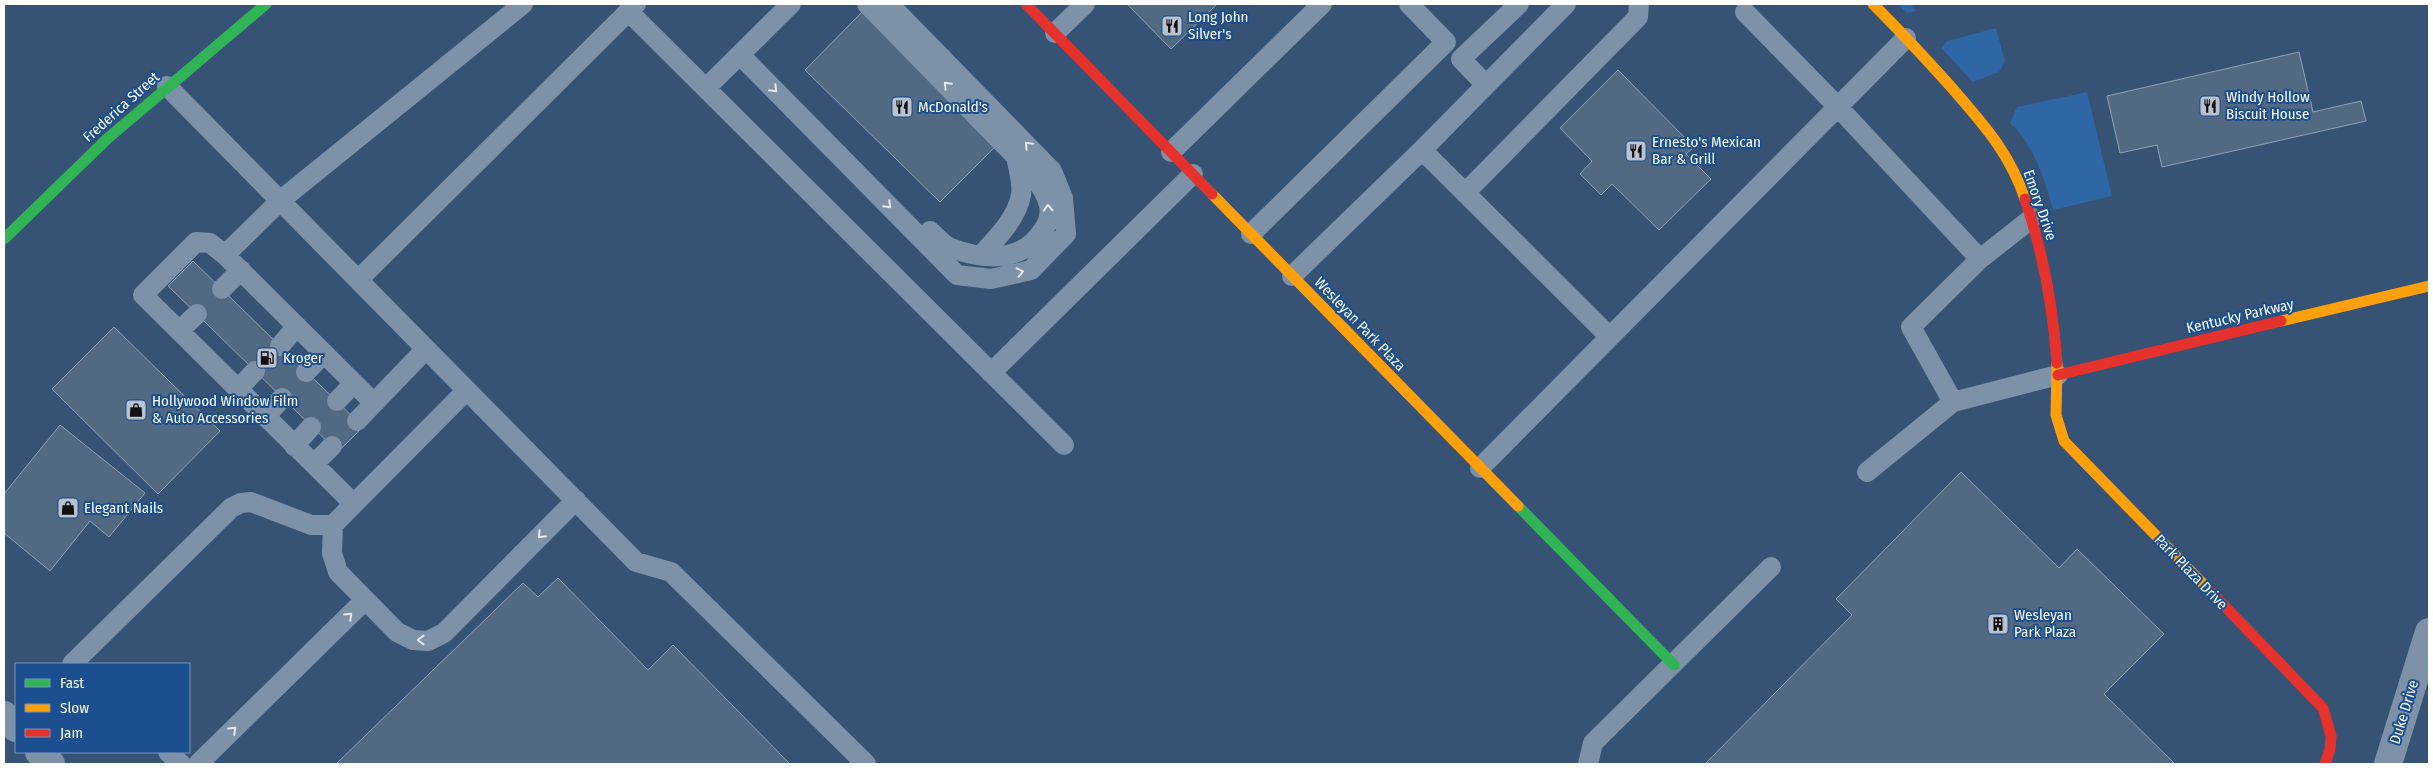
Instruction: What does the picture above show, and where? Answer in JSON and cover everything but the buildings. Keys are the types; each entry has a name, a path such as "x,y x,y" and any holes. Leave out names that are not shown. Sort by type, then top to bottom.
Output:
{"street":[{"name":"Frederica Street","path":"4,239 107,139 167,86 266,4"},
{"name":"Wesleyan Park Plaza","path":"1026,4 1674,665"},
{"name":"Emory Drive","path":"1873,4 1994,136 2019,181 2032,218 2053,310 2058,375"},
{"name":"Kentucky Parkway","path":"2058,375 2429,286"},
{"name":"Park Plaza Drive","path":"2058,375 2056,415 2064,441 2323,708 2332,731 2330,754 2325,764"},
{"name":"Duke Drive","path":"2388,764 2429,632"},
{"path":"40,753 52,764"}],"lane":[{"path":"225,255 281,200 522,4"},
{"path":"706,88 791,4"},
{"path":"867,4 1016,156 1044,190 1050,207 1047,224 1038,238 1021,252 1002,258 948,247 930,232 913,230"},
{"path":"740,55 958,275 991,279 1031,270 1066,234 1063,198 1052,171 889,4"},
{"path":"1055,33 1085,4"},
{"path":"1171,152 1322,4"},
{"path":"1409,4 1486,85"},
{"path":"1461,59 1519,4"},
{"path":"1292,276 1422,150 1566,4"},
{"path":"1465,193 1638,17 1639,4"},
{"path":"359,280 632,8 706,88 1064,445"},
{"path":"1745,12 1838,106 1980,259"},
{"path":"1480,468 1906,38"},
{"path":"1251,234 1446,42"},
{"path":"167,86 636,562 671,572 866,764"},
{"path":"1422,150 1610,337"},
{"path":"982,254 999,236 1013,216 1021,195 1016,156"},
{"path":"991,373 1193,174"},
{"path":"1953,402 1911,327 1980,259 2032,218"},
{"path":"354,504 143,295 196,242 210,243 241,270 374,403"},
{"path":"222,289 241,270"},
{"path":"179,331 197,314"},
{"path":"280,346 297,326"},
{"path":"356,421 426,349"},
{"path":"306,372 324,353"},
{"path":"238,389 255,371"},
{"path":"1867,472 1953,402 2058,375"},
{"path":"337,401 354,383"},
{"path":"467,390 333,525 332,552 338,572 397,632 413,640 428,641 444,633 576,500"},
{"path":"265,416 282,398"},
{"path":"294,446 312,427"},
{"path":"314,464 332,446"},
{"path":"78,663 231,508 241,503 251,502 269,507 289,518 311,525 333,525"},
{"path":"1588,764 1593,743 1771,567"},
{"path":"198,764 366,600"},
{"path":"169,753 180,764"}],"shaded area":[{"path":"1898,4 1910,4 1917,11 1907,13"},
{"path":"1996,28 2005,61 1999,72 1973,82 1941,48 1947,41"},
{"path":"2087,92 2112,196 2053,210 2038,164 2026,142 2010,123 2017,107"}],"traffic: fast":[{"path":"4,239 107,139 266,4"},
{"path":"1518,506 1674,665"}],"traffic: slow":[{"path":"1873,4 1932,66 1985,127 2012,167 2025,199"},
{"path":"1212,194 1518,506"},
{"path":"2281,321 2429,286"},
{"path":"2057,363 2056,415 2064,441 2208,589"}],"traffic: jam":[{"path":"1026,4 1212,194"},
{"path":"2025,199 2037,239 2046,280 2053,321 2057,363"},
{"path":"2058,375 2281,321"},
{"path":"2208,589 2323,708 2331,736 2330,749 2325,764"}],"place":[{"name":"Long John Silver's","path":"1172,26"},
{"name":"Windy Hollow Biscuit House","path":"2210,106"},
{"name":"McDonald's","path":"902,107"},
{"name":"Ernesto's Mexican Bar & Grill","path":"1636,151"},
{"name":"Kroger","path":"267,358"},
{"name":"Hollywood Window Film & Auto Accessories","path":"136,410"},
{"name":"Elegant Nails","path":"68,508"},
{"name":"Wesleyan Park Plaza","path":"1998,624"}]}
